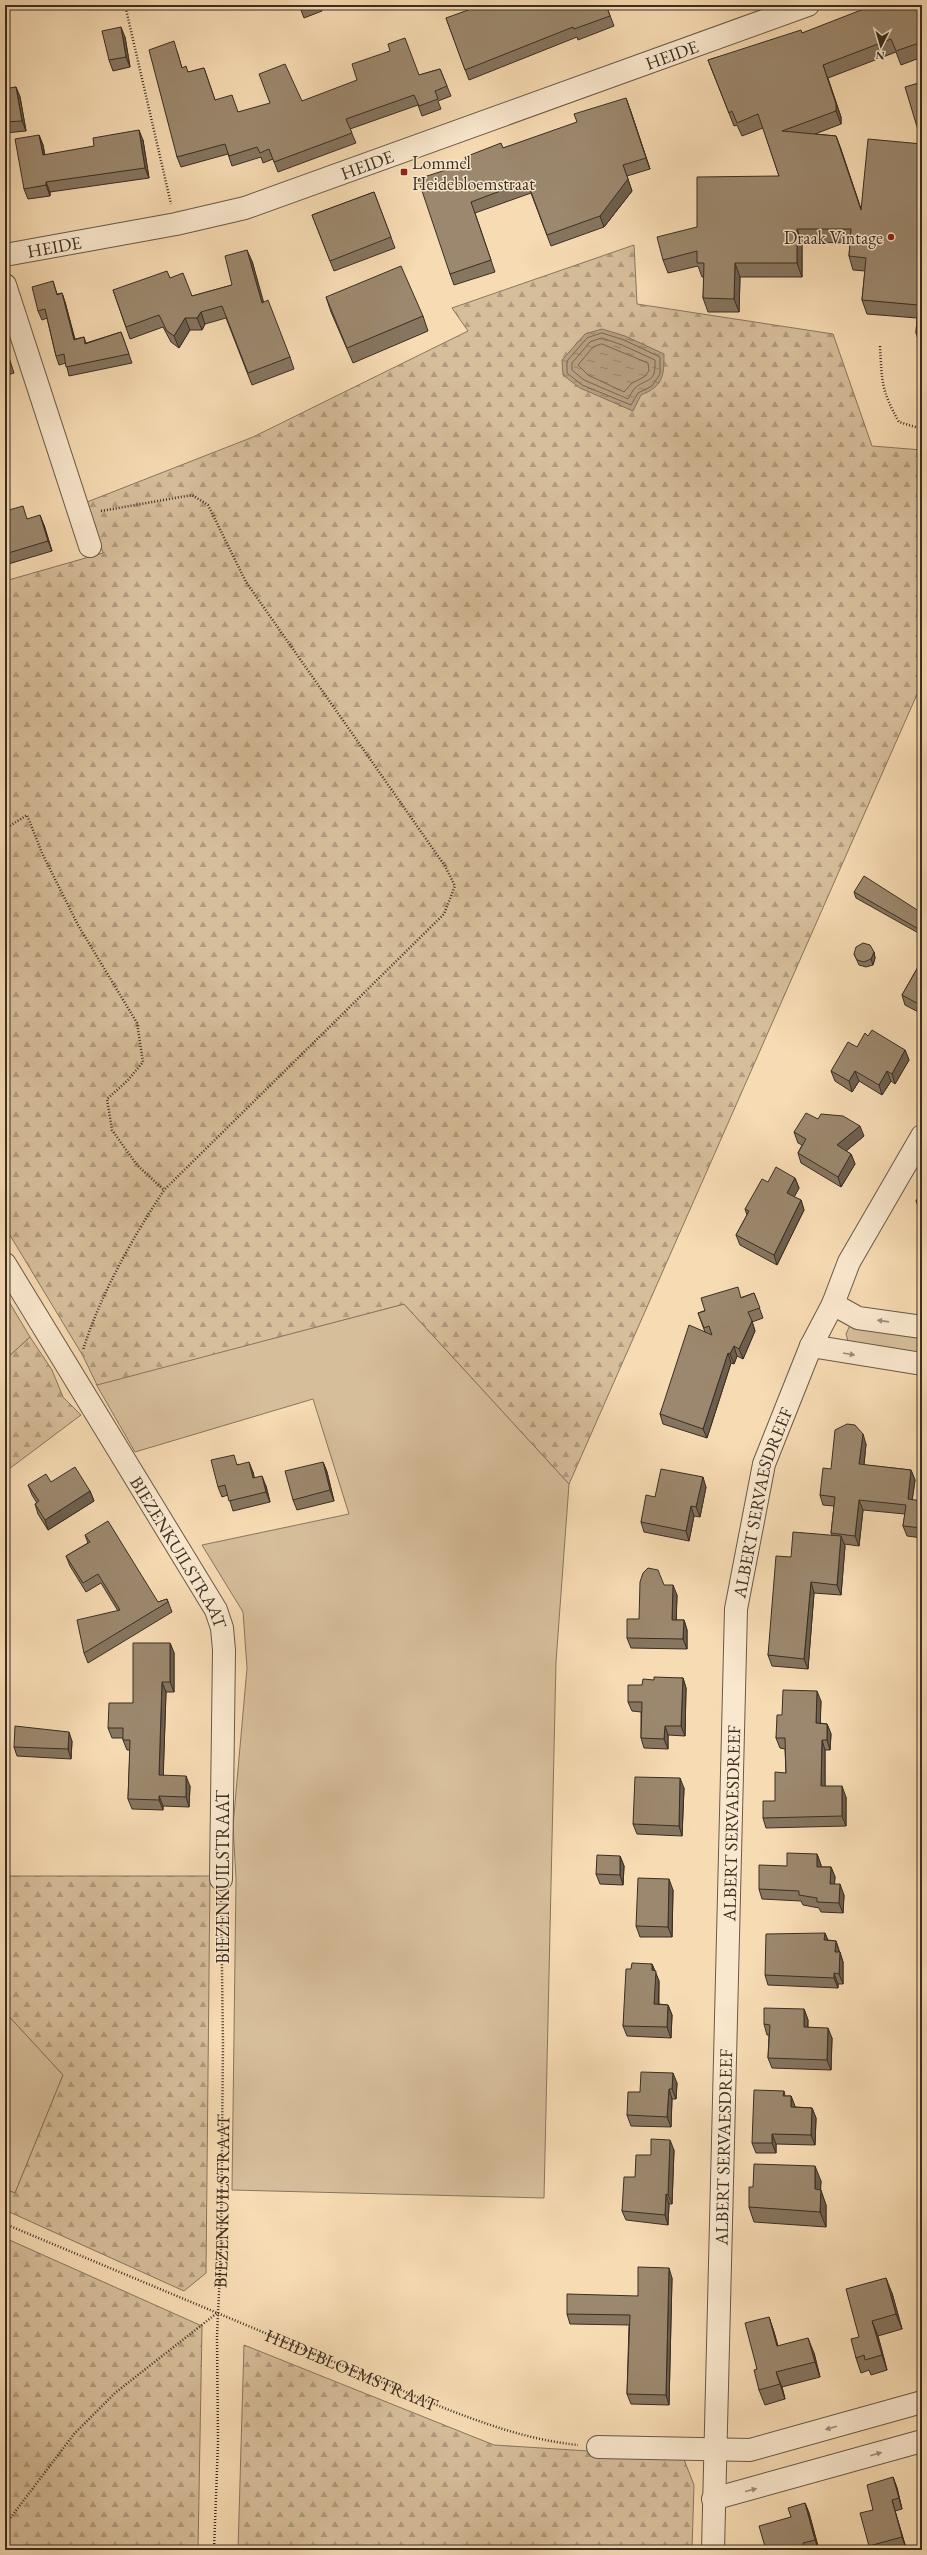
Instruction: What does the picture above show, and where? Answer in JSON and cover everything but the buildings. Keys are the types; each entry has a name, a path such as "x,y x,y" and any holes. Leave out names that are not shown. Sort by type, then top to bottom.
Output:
{"street":[{"name":"HEIDE","path":"5,255 176,224 245,208 762,13 808,5"},
{"path":"5,285 90,546"},
{"name":"ALBERT SERVAESDREEF","path":"713,2550 713,2499 736,1608 764,1464 811,1346 833,1304 849,1262 922,1136"},
{"name":"BIEZENKUILSTRAAT","path":"5,1264 216,1610 222,1628 224,1650 221,1879"},
{"path":"833,1304 858,1318 922,1327"},
{"path":"811,1346 922,1364"},
{"path":"598,2447 715,2451 730,2449 750,2450 922,2402"},
{"path":"713,2499 922,2441"}],"path":[{"path":"125,5 176,224"},
{"path":"880,346 882,384 885,398 899,422 922,428"},
{"path":"79,514 192,495 208,505 246,582 445,866 455,886 444,914 164,1190 136,1232 90,1327"},
{"path":"5,829 26,815 42,853 78,925 137,1023 143,1062 128,1080 107,1099 108,1107 112,1130 137,1165 164,1190"},
{"name":"BIEZENKUILSTRAAT","path":"214,2550 218,2444 217,2313 222,2248 223,2043 221,1879"},
{"name":"HEIDEBLOEMSTRAAT","path":"5,2224 444,2408 511,2433 548,2442 598,2447"},
{"path":"5,2525 74,2434 115,2393 217,2313"}],"green space":[{"path":"634,245 637,304 833,334 872,446 922,450 922,683 569,1484 404,1304 97,1385 83,1356 5,1227 5,581 103,553 87,502 253,437 468,331 452,308"},
{"path":"5,1295 30,1337 5,1360"},
{"path":"404,1304 569,1484 556,1662 544,2198 232,2190 236,1878 233,1826 247,1668 243,1612 202,1545 349,1514 313,1399 135,1452 96,1384"},
{"path":"850,1325 922,1333 922,1357 849,1345 846,1334"},
{"path":"30,1337 52,1370 63,1397 81,1415 5,1472 5,1360"},
{"path":"5,1876 210,1876 206,2273 184,2291 5,2210 5,2189 15,2193 63,2075 5,2012"},
{"path":"5,2012 63,2075 15,2193 5,2189"},
{"path":"5,2238 202,2326 198,2550 5,2550"},
{"path":"244,2345 494,2445 683,2457 694,2485 692,2550 238,2550"}],"water":[{"path":"602,329 625,336 664,354 664,369 661,380 654,388 641,395 633,411 580,388 563,375 562,360 585,334"}],"place":[{"name":"Lommel Heidebloemstraat","path":"404,172"},
{"name":"Draak Vintage","path":"891,237"}]}
